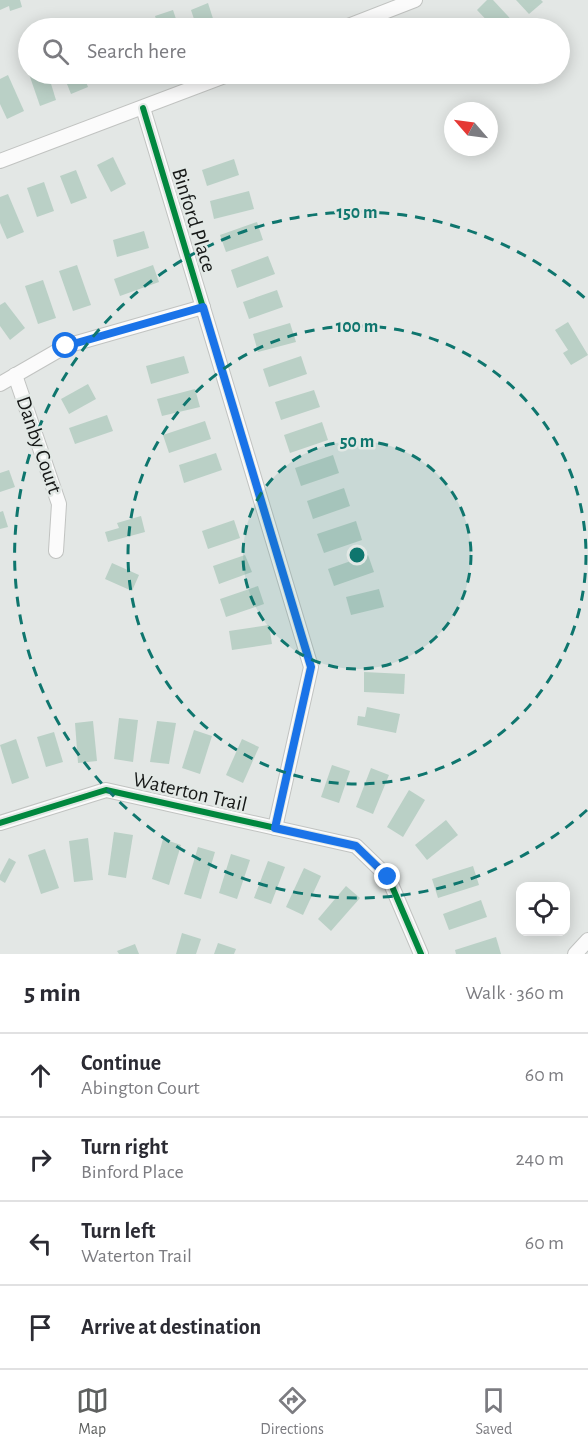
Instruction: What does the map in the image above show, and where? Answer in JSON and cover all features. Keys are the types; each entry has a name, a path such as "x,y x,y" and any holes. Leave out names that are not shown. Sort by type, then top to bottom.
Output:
{"street":[{"path":"369,18 415,0"},
{"path":"0,161 204,84"},
{"name":"Binford Place","path":"143,108 311,667 275,828"},
{"path":"0,384 66,346 203,307"},
{"name":"Danby Court","path":"15,375 59,504 56,551"},
{"name":"Waterton Trail","path":"0,823 106,790 356,846 388,877 421,954"},
{"path":"575,954 588,940"}],"building":[{"path":"0,0 20,0 22,7 10,11 9,6 0,10"},
{"path":"487,0 493,0 510,18 485,18 477,10"},
{"path":"516,0 541,0 543,2 529,14"},
{"path":"208,3 213,18 194,18 191,10"},
{"path":"173,10 176,18 156,18 155,16"},
{"path":"8,75 24,111 7,119 0,104 0,79"},
{"path":"32,84 51,84 56,100 40,106"},
{"path":"67,84 87,84 88,87 71,94"},
{"path":"113,157 126,184 111,192 97,165"},
{"path":"234,159 239,175 207,186 202,170"},
{"path":"76,170 87,198 71,204 60,176"},
{"path":"44,182 54,211 37,217 27,188"},
{"path":"249,191 254,209 214,219 210,201"},
{"path":"8,194 24,232 7,239 0,223 0,197"},
{"path":"257,222 263,240 226,252 220,235"},
{"path":"144,231 149,248 117,257 113,240"},
{"path":"268,256 275,274 237,288 231,270"},
{"path":"77,265 91,305 73,311 59,271"},
{"path":"153,265 159,282 120,296 114,279"},
{"path":"43,280 56,318 38,324 25,286"},
{"path":"277,290 283,307 249,319 243,302"},
{"path":"5,302 25,328 10,340 0,326 0,305"},
{"path":"568,322 588,355 571,365 563,353 568,350 555,330"},
{"path":"290,323 296,342 258,352 253,334"},
{"path":"184,356 189,373 151,384 146,366"},
{"path":"301,356 307,374 269,387 263,369"},
{"path":"88,384 96,399 69,414 61,399"},
{"path":"195,389 200,407 162,416 157,399"},
{"path":"314,390 320,407 281,420 275,402"},
{"path":"107,415 113,431 75,444 69,428"},
{"path":"205,421 211,439 169,453 163,435"},
{"path":"322,422 328,440 290,453 284,435"},
{"path":"216,453 222,470 184,483 179,465"},
{"path":"333,455 339,473 301,486 295,468"},
{"path":"9,470 15,487 0,492 0,473"},
{"path":"344,488 350,506 313,519 307,501"},
{"path":"3,511 8,527 0,529 0,512"},
{"path":"141,516 145,532 108,542 105,532 119,528 117,523"},
{"path":"234,520 240,538 208,549 202,531"},
{"path":"356,521 362,540 324,553 317,534"},
{"path":"245,555 252,572 219,584 213,566"},
{"path":"368,555 374,572 334,586 328,569"},
{"path":"112,563 139,575 132,591 105,579"},
{"path":"258,586 264,604 226,617 220,599"},
{"path":"379,589 384,607 351,615 346,597"},
{"path":"269,625 272,644 232,650 229,631"},
{"path":"364,672 405,674 404,694 364,692"},
{"path":"367,707 400,714 396,733 357,725 358,716 365,717"},
{"path":"119,718 138,720 133,762 114,759"},
{"path":"93,721 97,761 78,763 75,723"},
{"path":"157,721 176,723 169,764 150,762"},
{"path":"194,730 212,736 200,774 182,768"},
{"path":"54,732 63,762 46,767 37,737"},
{"path":"16,739 29,778 12,784 0,745"},
{"path":"242,739 259,747 243,783 226,775"},
{"path":"332,765 350,771 339,803 321,797"},
{"path":"371,768 389,775 373,814 356,807"},
{"path":"409,790 425,800 403,837 387,827"},
{"path":"446,820 458,835 427,860 415,845"},
{"path":"114,832 133,835 126,878 108,875"},
{"path":"88,838 93,880 74,882 69,841"},
{"path":"163,839 181,845 169,885 152,879"},
{"path":"198,847 215,852 201,899 184,894"},
{"path":"45,849 59,888 41,894 28,855"},
{"path":"231,854 250,860 237,899 219,893"},
{"path":"9,858 16,862 5,883 0,880 0,875"},
{"path":"268,861 285,867 271,904 254,898"},
{"path":"473,866 479,885 438,898 432,879"},
{"path":"304,868 321,876 303,915 286,907"},
{"path":"346,886 360,898 331,931 318,919"},
{"path":"481,900 487,917 449,930 443,914"},
{"path":"182,933 201,939 196,954 176,954"},
{"path":"496,937 501,954 456,954 455,950"},
{"path":"218,943 236,949 234,954 214,954"},
{"path":"135,944 139,954 119,954 117,951"}],"cycle path":[{"path":"143,108 311,667 275,828"},
{"path":"0,823 106,790 356,846 388,877 421,954"}],"route":[{"path":"66,346 203,307 311,667 275,828 356,846 388,877"}]}
